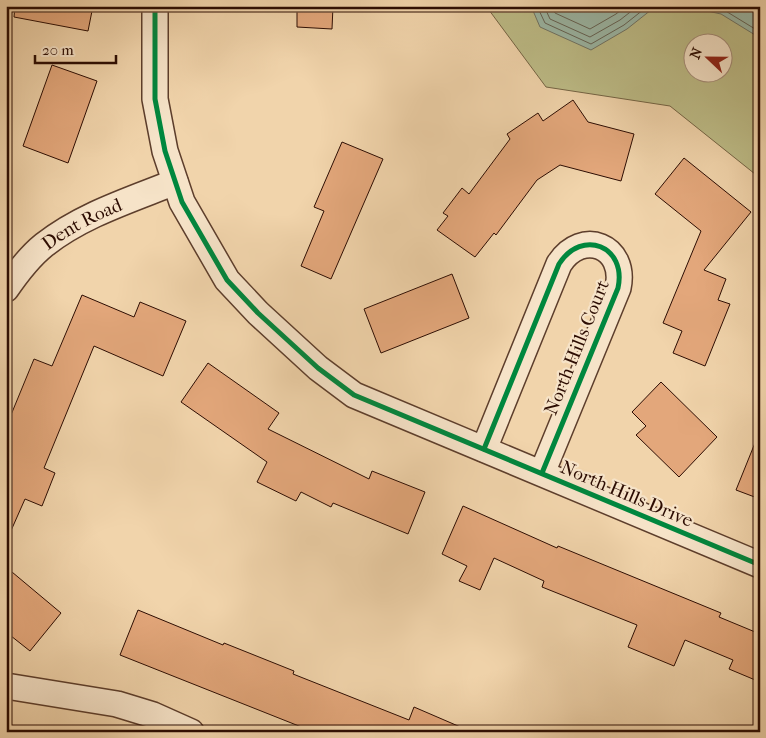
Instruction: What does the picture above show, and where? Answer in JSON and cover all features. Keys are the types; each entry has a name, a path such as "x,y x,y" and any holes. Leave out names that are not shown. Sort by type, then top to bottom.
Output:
{"street":[{"name":"North Hills Drive","path":"155,6 155,99 165,152 175,182 182,202 228,280 258,313 318,368 354,394 760,565"},
{"name":"Dent Road","path":"6,289 19,270 44,246 87,218 175,182"},
{"name":"North Hills Court","path":"484,449 559,264 564,256 580,245 600,246 615,258 619,268 618,288 542,473"},
{"path":"6,686 117,704 153,716 191,732"}],"shaded area":[{"path":"486,6 760,6 760,178 670,106 546,87"}],"water":[{"path":"531,6 656,6 627,29 591,50 540,27"},
{"path":"684,6 760,6 760,38 721,14"}],"building":[{"path":"15,6 93,6 88,31 14,17"},
{"path":"297,6 333,6 332,29 297,27"},
{"path":"52,65 97,81 68,163 23,146"},
{"path":"573,100 588,122 634,134 621,181 560,165 537,180 496,235 494,233 475,257 437,230 448,216 443,213 462,188 469,194 510,139 507,134 538,113 543,121"},
{"path":"342,142 383,159 331,279 301,266 324,211 314,207"},
{"path":"684,158 751,212 704,270 726,279 718,300 730,304 705,366 673,353 682,331 663,323 701,231 655,194"},
{"path":"452,274 469,318 381,353 364,309"},
{"path":"82,295 134,317 140,302 186,321 163,376 94,346 44,468 55,473 42,506 25,499 6,542 6,427 34,359 52,366"},
{"path":"208,363 279,413 268,429 369,479 372,471 425,492 408,534 333,503 331,507 301,492 296,501 257,482 267,462 181,402"},
{"path":"661,382 717,437 679,477 636,435 646,426 632,412"},
{"path":"760,433 760,499 736,490"},
{"path":"463,506 557,548 558,546 721,613 719,617 760,634 760,682 729,669 733,660 685,640 674,666 628,647 637,625 542,587 544,581 494,558 480,590 459,581 467,566 442,554"},
{"path":"6,567 61,613 30,651 6,632"},
{"path":"138,610 223,645 224,643 294,671 293,674 409,720 414,707 472,732 314,732 120,655"}],"cycle path":[{"path":"155,6 155,99 165,151 182,202 227,280 258,313 318,368 354,395 760,565"},
{"path":"484,449 559,264 569,253 579,247 590,245 600,247 609,252 616,261 619,273 618,288 542,473"}]}
